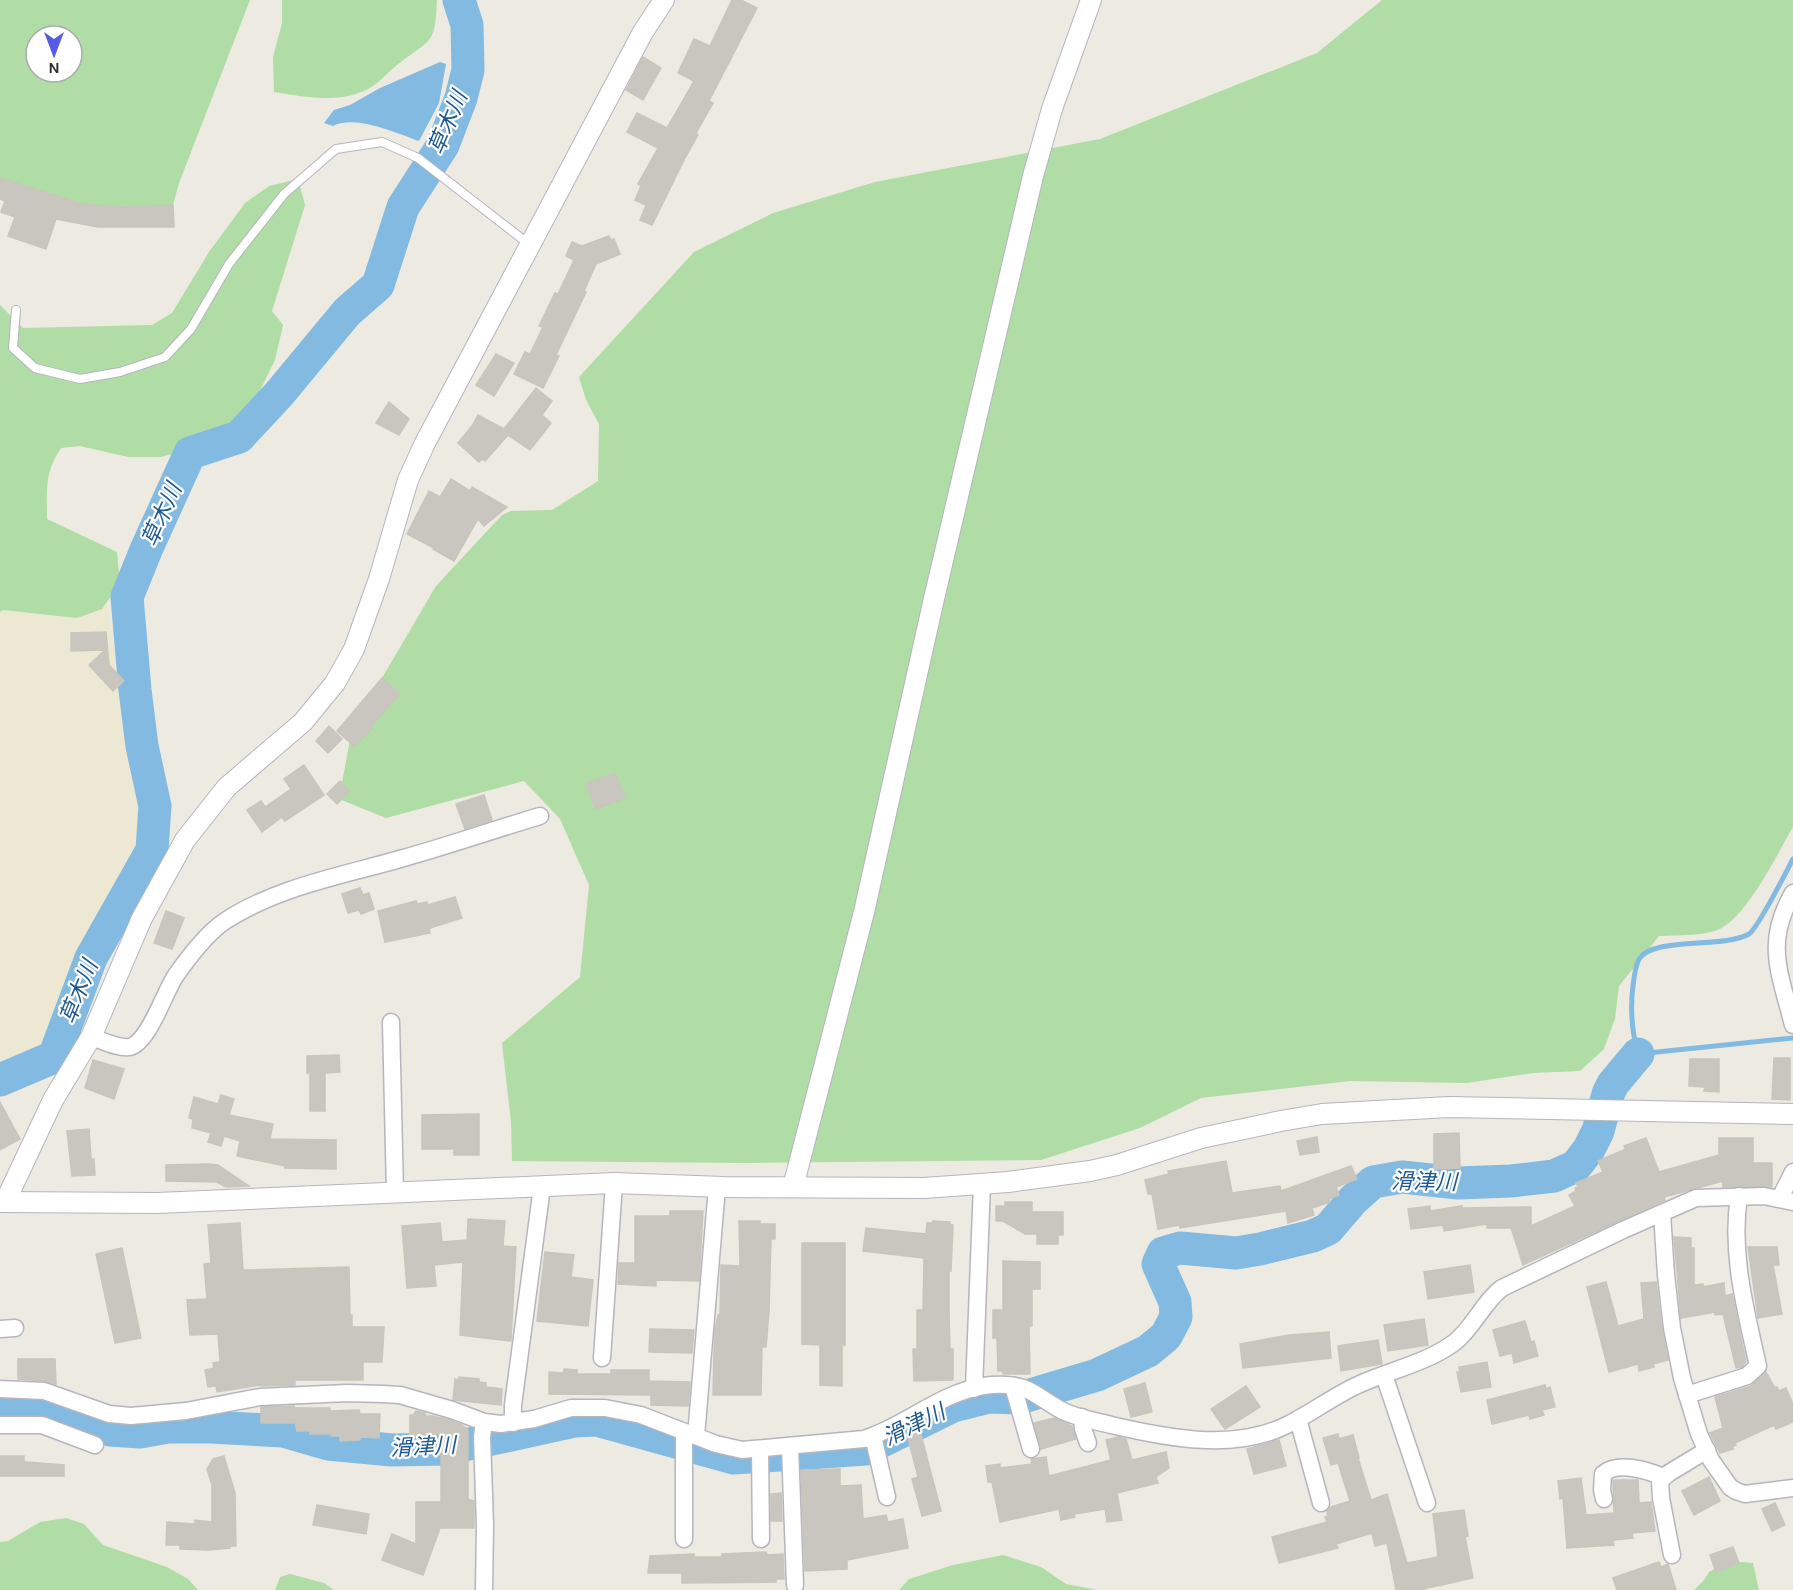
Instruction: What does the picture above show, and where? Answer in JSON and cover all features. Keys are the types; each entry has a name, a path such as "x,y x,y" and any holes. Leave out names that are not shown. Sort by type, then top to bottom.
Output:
{"street":[{"path":"664,0 643,32 425,443 408,480 379,579 354,649 335,683 303,722 227,787 185,840 142,918 91,1037 53,1100 2,1202 157,1203 614,1183 717,1187 924,1188 1038,1179 1118,1165 1201,1138 1322,1114 1449,1107 1793,1114"},
{"path":"793,1187 864,912 938,581 1033,176 1052,110 1091,0"},
{"path":"91,1037 123,1047 139,1042 176,976 206,938 223,922 261,901 281,893 400,860 540,816"},
{"path":"1793,893 1783,911 1776,940 1778,962 1793,1025"},
{"path":"391,1022 395,1193"},
{"path":"0,1389 44,1391 109,1414 131,1416 186,1411 260,1397 346,1393 400,1395 484,1422 513,1423 584,1407 605,1408 641,1415 716,1444 742,1450 873,1436 892,1428 936,1402 984,1386 1013,1386 1026,1388 1066,1413 1153,1433 1228,1440 1272,1431 1354,1387 1431,1356 1455,1341 1472,1325 1492,1295 1502,1288 1696,1198 1764,1196 1787,1200 1793,1172"},
{"path":"602,1358 614,1183"},
{"path":"974,1389 982,1184"},
{"path":"513,1423 513,1405 542,1187"},
{"path":"684,1539 690,1434 717,1187"},
{"path":"1687,1395 1747,1376 1758,1366 1737,1254 1739,1197"},
{"path":"1662,1213 1672,1328 1687,1395 1699,1434 1711,1460 1730,1487 1736,1491 1745,1494 1793,1488"},
{"path":"1384,1375 1427,1503"},
{"path":"1013,1386 1031,1449"},
{"path":"1082,1417 1088,1443"},
{"path":"1298,1419 1321,1503"},
{"path":"484,1422 482,1437 485,1526 484,1590"},
{"path":"0,1425 42,1425 94,1445"},
{"path":"873,1436 887,1497"},
{"path":"790,1446 795,1585"},
{"path":"760,1449 761,1539"},
{"path":"1672,1555 1659,1486 1663,1477 1707,1450"},
{"path":"1604,1499 1603,1474 1613,1468 1646,1470 1663,1477"}],"lane":[{"path":"16,310 13,348 35,368 80,379 120,372 165,357 191,329 229,264 284,194 336,149 382,142 418,158 530,246"}],"shaded area":[{"path":"0,564 101,579 148,807 143,846 38,1050 0,1064"}],"green space":[{"path":"0,0 250,0 179,183 173,205 118,207 82,204 0,178"},
{"path":"282,0 437,0 433,32 426,43 373,86 362,92 350,96 324,98 274,92 273,57 282,23"},
{"path":"1382,0 1793,0 1793,827 1749,901 1738,915 1715,931 1695,935 1659,936 1619,986 1615,1019 1604,1049 1580,1071 1533,1073 1467,1083 1350,1081 1201,1098 1140,1128 1041,1160 747,1163 512,1161 511,1122 502,1043 580,977 589,885 560,819 524,781 386,818 339,799 352,729 436,586 502,515 511,511 552,510 598,481 599,424 586,400 579,377 694,252 773,213 875,182 1100,139 1317,53"},
{"path":"298,179 305,205 272,311 283,325 275,360 242,427 203,445 161,457 128,457 80,446 61,448 49,474 47,519 117,552 119,573 112,595 102,609 77,618 3,610 0,612 0,305 23,328 152,325 172,313 209,252 245,203 269,186"},
{"path":"66,1518 84,1524 103,1545 167,1567 188,1579 198,1590 0,1590 0,1542 8,1541 40,1522"},
{"path":"1003,1555 1041,1567 1066,1584 1097,1590 899,1590 909,1579 953,1565"},
{"path":"1728,1561 1753,1563 1759,1590 1694,1590 1709,1572"},
{"path":"290,1574 324,1583 334,1590 275,1590 280,1577"}],"water":[{"path":"440,62 446,64 439,103 419,141 364,123 352,122 333,126 324,123 334,110 350,105 380,88"}],"building":[{"path":"732,0 741,0 757,8 709,101 713,103 652,225 640,220 646,205 635,200 641,186 638,184 658,148 627,132 637,113 667,128 694,81 678,73 694,39 710,46"},
{"path":"643,57 661,68 643,100 626,90"},
{"path":"0,178 82,204 118,207 173,205 174,227 98,227 56,219 46,249 8,236 15,217 1,212 5,201 0,199"},
{"path":"609,236 611,240 614,239 620,254 596,264 584,291 586,292 556,355 559,356 543,388 514,374 525,352 530,354 543,327 539,326 574,260 566,256 572,242 582,246"},
{"path":"496,354 514,363 494,396 476,385"},
{"path":"536,388 552,401 542,415 551,423 530,450 508,435 485,461 482,459 479,462 458,443 478,415 504,429"},
{"path":"389,402 409,419 399,435 376,423"},
{"path":"451,479 470,491 472,487 507,507 484,526 478,519 454,561 407,534 429,491 440,497"},
{"path":"106,632 109,665 124,681 113,691 89,665 105,650 71,651 71,633"},
{"path":"382,678 400,694 371,726 373,728 354,746 337,731"},
{"path":"329,726 342,739 328,753 316,741"},
{"path":"304,765 324,795 285,821 282,817 262,832 247,810 261,801 265,807 291,789 284,779"},
{"path":"615,773 625,798 596,809 586,784"},
{"path":"340,781 350,791 337,804 327,794"},
{"path":"484,795 492,820 465,829 456,804"},
{"path":"360,888 363,895 369,893 374,909 361,914 359,910 348,913 342,894"},
{"path":"455,897 462,918 433,927 429,929 430,933 385,942 378,911 416,901 417,904 427,902 428,905"},
{"path":"166,911 184,918 172,949 154,943"},
{"path":"339,1055 340,1072 325,1073 325,1111 310,1111 310,1073 307,1073 307,1056"},
{"path":"1774,1058 1790,1058 1790,1100 1772,1099"},
{"path":"1690,1059 1719,1059 1719,1092 1704,1091 1705,1087 1689,1086"},
{"path":"93,1060 124,1069 114,1099 85,1088"},
{"path":"221,1095 234,1099 229,1115 273,1124 270,1139 336,1140 336,1169 285,1168 285,1166 237,1156 240,1141 224,1136 221,1146 208,1142 211,1133 192,1128 193,1119 189,1118 194,1097 218,1104"},
{"path":"0,1102 20,1139 0,1150"},
{"path":"479,1114 479,1155 454,1155 454,1149 422,1149 422,1115"},
{"path":"89,1129 91,1159 94,1159 95,1175 72,1176 67,1131"},
{"path":"1459,1133 1460,1168 1434,1169 1434,1134"},
{"path":"1317,1137 1319,1152 1300,1155 1297,1141"},
{"path":"1646,1138 1659,1172 1719,1155 1719,1138 1753,1138 1753,1163 1772,1163 1772,1187 1723,1187 1723,1181 1664,1197 1665,1200 1523,1265 1511,1228 1487,1228 1487,1224 1444,1231 1443,1225 1411,1229 1408,1209 1430,1206 1430,1211 1462,1206 1462,1208 1531,1207 1531,1226 1575,1206 1569,1195 1576,1191 1575,1188 1578,1187 1576,1183 1603,1172 1598,1161 1626,1149 1624,1146"},
{"path":"1226,1161 1232,1193 1280,1186 1281,1191 1351,1166 1357,1179 1336,1187 1339,1195 1329,1199 1330,1202 1312,1208 1314,1215 1288,1223 1286,1211 1180,1228 1179,1225 1158,1229 1152,1194 1148,1194 1145,1180 1169,1174 1168,1171"},
{"path":"166,1165 218,1165 249,1186 226,1187 217,1182 166,1181"},
{"path":"1005,1202 1032,1202 1032,1212 1063,1212 1063,1235 1058,1235 1058,1244 1037,1244 1037,1234 1025,1234 1003,1221 996,1221 996,1206 1005,1206"},
{"path":"670,1211 703,1211 699,1281 656,1280 656,1286 618,1284 619,1263 635,1263 635,1216 670,1216"},
{"path":"468,1219 505,1221 503,1246 516,1247 511,1341 460,1335 463,1262 434,1265 436,1286 407,1288 402,1226 440,1223 442,1242 467,1240"},
{"path":"739,1221 775,1224 775,1239 771,1239 766,1347 762,1347 761,1395 713,1395 715,1330 718,1315 720,1315 721,1265 740,1266"},
{"path":"933,1221 950,1222 950,1225 953,1225 951,1271 949,1270 949,1311 953,1380 914,1381 913,1349 917,1349 917,1310 923,1310 924,1258 863,1251 866,1228 926,1234 927,1223 933,1223"},
{"path":"240,1223 243,1270 349,1267 352,1327 384,1327 382,1362 363,1362 363,1380 295,1380 295,1385 261,1385 217,1392 216,1386 208,1387 205,1370 214,1368 213,1363 220,1362 218,1334 190,1335 187,1300 207,1299 204,1264 211,1263 208,1225"},
{"path":"1674,1237 1691,1238 1691,1248 1694,1248 1694,1285 1703,1284 1703,1287 1724,1283 1725,1296 1732,1294 1746,1362 1742,1367 1736,1368 1723,1314 1715,1315 1715,1312 1681,1318"},
{"path":"802,1243 845,1243 845,1345 842,1345 842,1386 820,1385 820,1345 802,1344"},
{"path":"1748,1247 1777,1247 1779,1265 1773,1265 1782,1314 1758,1318"},
{"path":"122,1248 141,1338 115,1343 96,1254"},
{"path":"545,1252 574,1255 571,1277 593,1280 588,1326 537,1321"},
{"path":"1003,1261 1040,1262 1040,1289 1032,1289 1032,1326 1029,1326 1030,1374 1003,1374 1003,1371 998,1371 997,1338 993,1338 993,1310 1003,1310"},
{"path":"1470,1265 1474,1292 1428,1299 1424,1272"},
{"path":"1606,1282 1618,1326 1644,1319 1641,1283 1656,1282 1668,1360 1639,1371 1638,1364 1609,1372 1587,1287"},
{"path":"1424,1319 1428,1345 1388,1351 1384,1325"},
{"path":"1525,1321 1538,1356 1514,1363 1512,1353 1500,1356 1493,1330"},
{"path":"650,1329 694,1330 692,1353 649,1352"},
{"path":"1329,1332 1331,1358 1243,1368 1240,1344 1289,1335"},
{"path":"1378,1340 1382,1364 1341,1371 1338,1346"},
{"path":"18,1359 55,1359 56,1384 18,1379"},
{"path":"1487,1362 1491,1387 1461,1392 1457,1372 1460,1372 1459,1367"},
{"path":"564,1369 577,1370 577,1374 611,1374 611,1370 649,1370 649,1381 690,1382 688,1406 651,1405 651,1395 549,1394 549,1372 563,1373"},
{"path":"1766,1372 1775,1388 1777,1387 1779,1391 1786,1388 1793,1404 1793,1422 1776,1429 1774,1425 1735,1443 1733,1449 1720,1453 1710,1433 1723,1428 1715,1397 1751,1386"},
{"path":"459,1377 479,1379 479,1382 486,1383 486,1387 502,1389 501,1405 453,1400 455,1379 459,1380"},
{"path":"1145,1383 1152,1412 1131,1417 1124,1389"},
{"path":"1545,1385 1546,1389 1550,1387 1555,1407 1542,1410 1544,1415 1530,1419 1529,1415 1492,1424 1487,1400"},
{"path":"1246,1386 1260,1407 1225,1429 1211,1409"},
{"path":"294,1406 294,1408 330,1408 330,1411 359,1410 360,1414 380,1414 379,1438 360,1437 360,1440 340,1441 340,1436 297,1431 295,1423 261,1423 261,1407"},
{"path":"416,1411 425,1413 425,1416 449,1420 468,1430 468,1499 474,1501 474,1528 440,1528 423,1575 382,1560 392,1534 416,1544 416,1502 441,1502 441,1434 410,1435 410,1415"},
{"path":"1054,1418 1072,1426 1076,1439 1041,1449 1034,1423"},
{"path":"920,1431 941,1511 922,1516 912,1479 918,1477 907,1434"},
{"path":"1338,1434 1339,1439 1353,1435 1371,1500 1387,1494 1407,1563 1438,1557 1433,1514 1464,1510 1468,1536 1465,1537 1473,1578 1419,1590 1396,1590 1387,1543 1375,1546 1372,1533 1336,1544 1338,1548 1279,1563 1272,1537 1327,1522 1325,1517 1328,1516 1327,1511 1331,1507 1350,1501 1338,1463 1331,1465 1323,1438"},
{"path":"1118,1437 1126,1439 1132,1460 1166,1452 1169,1468 1156,1477 1158,1483 1117,1493 1122,1520 1107,1522 1105,1509 1074,1514 1075,1517 1061,1520 1059,1509 1000,1522 992,1482 988,1482 986,1466 1000,1464 1000,1468 1032,1464 1031,1459 1046,1457 1049,1476 1111,1460 1106,1440"},
{"path":"1279,1440 1286,1466 1254,1474 1247,1449"},
{"path":"0,1456 24,1456 24,1461 27,1462 64,1465 64,1476 0,1476"},
{"path":"224,1456 235,1493 236,1546 209,1550 180,1549 180,1545 166,1545 167,1522 195,1524 195,1520 212,1522 212,1485 207,1469 213,1459"},
{"path":"840,1469 840,1486 861,1485 863,1519 886,1515 888,1522 903,1519 908,1548 847,1560 847,1569 805,1571 801,1470"},
{"path":"1709,1477 1720,1501 1694,1515 1682,1491"},
{"path":"1581,1478 1586,1515 1614,1513 1613,1480 1638,1480 1639,1503 1651,1502 1655,1531 1632,1533 1633,1538 1613,1540 1614,1545 1567,1548 1563,1498 1560,1499 1558,1481"},
{"path":"781,1493 782,1521 771,1521 771,1494"},
{"path":"1775,1503 1785,1525 1772,1531 1762,1509"},
{"path":"317,1505 369,1514 366,1534 313,1525"},
{"path":"1733,1547 1739,1563 1716,1572 1710,1555"},
{"path":"766,1552 767,1555 783,1554 784,1579 776,1579 776,1582 682,1583 682,1573 648,1573 650,1556 694,1554 694,1557 722,1557 722,1554"},
{"path":"1659,1562 1661,1567 1668,1564 1676,1590 1617,1590 1613,1578"}],"waterway":[{"name":"草木川","path":"0,1080 54,1057 91,958 152,850 155,806 142,746 127,597 146,550 190,453 239,437 279,394 347,312 378,285 403,207 443,145 461,98 468,70 467,25 459,0"},
{"path":"1793,859 1765,911 1749,934 1723,941 1659,948 1647,952 1639,959 1634,976 1632,1003 1633,1029 1638,1054 1793,1038"},
{"name":"滑津川","path":"0,1404 26,1405 110,1430 140,1432 168,1427 211,1427 283,1431 328,1444 392,1450 446,1449 575,1421 597,1420 734,1458 866,1449 953,1406 989,1397 1020,1398 1097,1375 1148,1351 1166,1336 1176,1317 1175,1302 1158,1264 1163,1253 1180,1248 1236,1253 1313,1236 1328,1229 1353,1200 1373,1182 1402,1177 1458,1183 1511,1181 1554,1176 1576,1166 1589,1149 1598,1131 1613,1084 1638,1054"}]}
